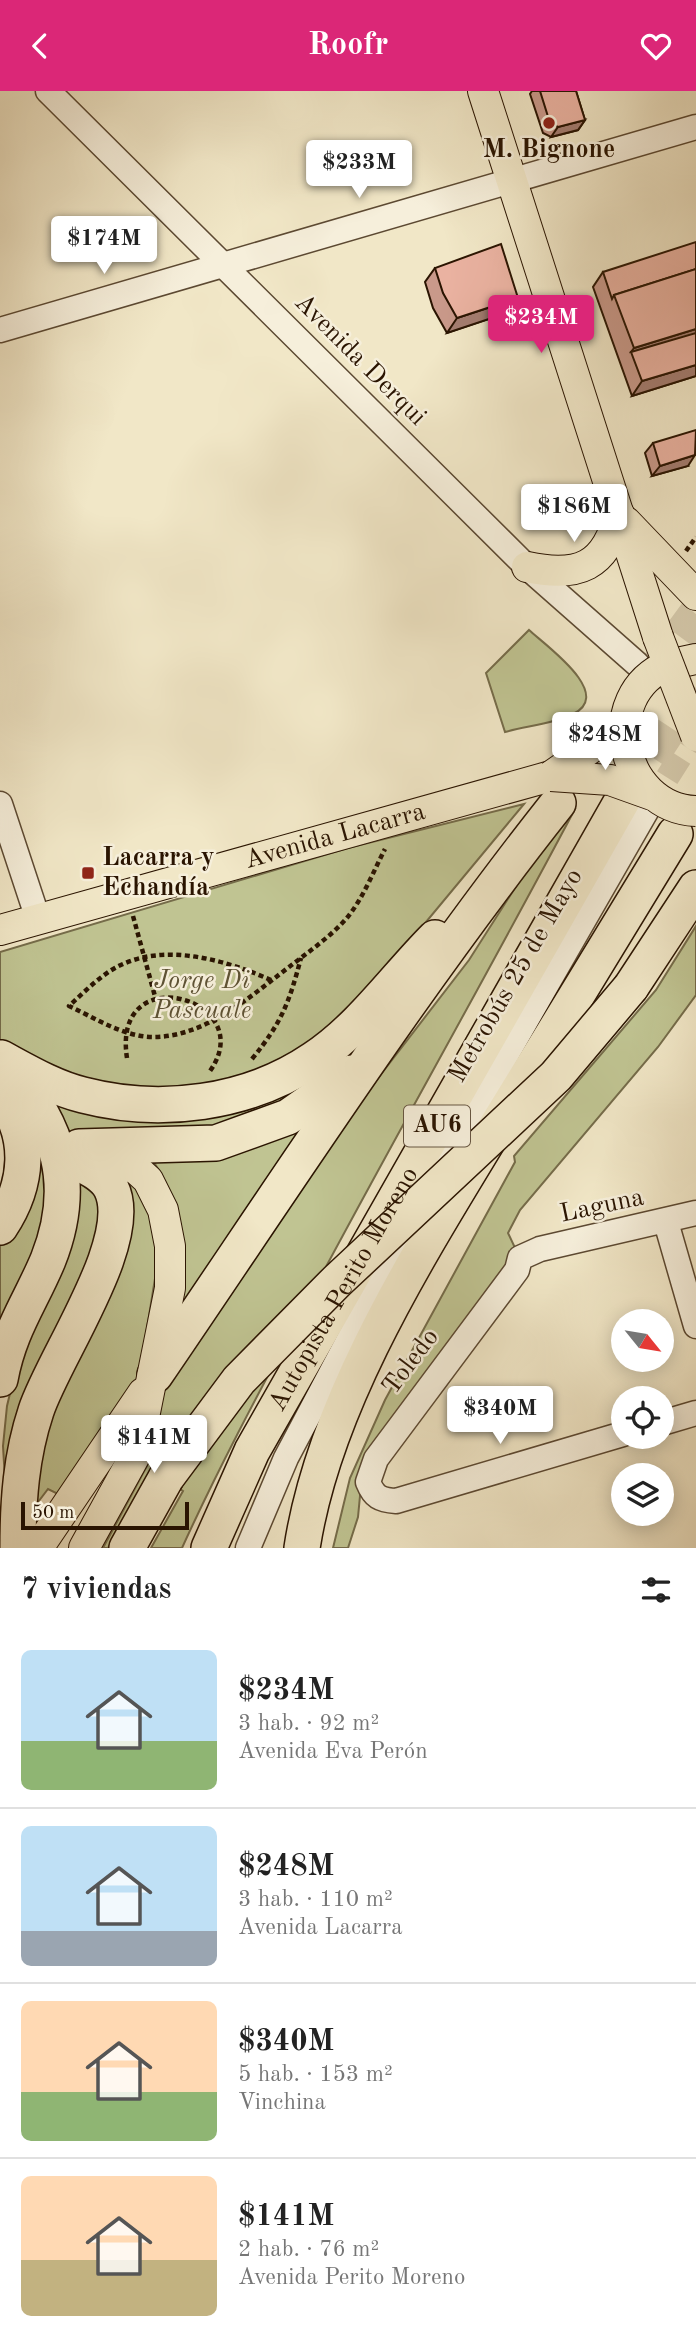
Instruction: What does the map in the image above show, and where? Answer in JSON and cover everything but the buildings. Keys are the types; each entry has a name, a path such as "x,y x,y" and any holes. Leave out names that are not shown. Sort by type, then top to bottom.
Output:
{"highway":[{"path":"155,1375 373,1056 510,864 554,790"},
{"name":"Autopista Perito Moreno","path":"209,1548 253,1451 641,801"},
{"name":"Autopista Perito Moreno","path":"302,1548 306,1520 338,1421 415,1260 685,823"},
{"path":"0,1058 44,1081 81,1095 146,1105 191,1104 242,1093 275,1081 315,1059 342,1035 510,864"},
{"path":"127,1548 166,1478 239,1380 337,1281 556,1076 631,987 696,888"},
{"path":"80,1152 216,1143 288,1117 373,1056"},
{"path":"0,1058 43,1111 60,1151 62,1183 56,1237 47,1262 17,1321 0,1379"},
{"path":"0,1094 16,1121 24,1162 21,1189 0,1227"},
{"path":"19,1548 18,1499 26,1448 36,1411 50,1373 94,1291 112,1236 115,1205 112,1190 80,1152"},
{"path":"0,1536 3,1548"}],"main road":[{"path":"483,91 658,637 682,662 696,736"},
{"path":"527,567 567,572 590,564 608,545 619,514"},
{"path":"619,514 694,594"},
{"path":"641,801 629,762 624,725 639,689 682,662"},
{"name":"Avenida Lacarra","path":"554,790 596,748 624,725"},
{"name":"Avenida Lacarra","path":"0,930 402,818 610,779 641,801 675,807 685,823"},
{"path":"80,1152 136,1169 148,1180 163,1210 170,1246 170,1288 155,1375 137,1452 84,1548"},
{"path":"38,1548 155,1375"}],"street":[{"name":"Avenida Derqui","path":"48,91 527,567 638,664"},
{"path":"0,330 696,127"},
{"name":"Metrobús 25 de Mayo","path":"248,1548 286,1458 340,1352 641,801"},
{"path":"0,804 38,919"},
{"name":"Laguna","path":"520,1258 540,1249 696,1213"},
{"path":"666,1222 696,1326"},
{"name":"Toledo","path":"520,1258 517,1270 376,1459 368,1482 373,1495 383,1500 396,1501 611,1438"},
{"path":"674,1419 696,1413"}],"path":[{"path":"271,980 208,958 144,957 112,970 69,1006 127,1033 153,1037 178,1034 212,1020 271,980 333,932 354,908 402,818"},
{"path":"127,894 156,1000"},
{"path":"249,1063 274,1032 287,1008 301,957"},
{"path":"127,1058 127,1033 136,1013 156,1000 177,997 192,1000 212,1020 218,1035 219,1050 205,1077"}],"green space":[{"path":"529,630 573,670 586,695 584,705 573,714 548,723 505,732 486,673"},
{"name":"Jorge Di Pascuale","path":"524,804 382,975 303,1050 228,1084 116,1091 0,1047 0,952 348,848"},
{"path":"566,808 575,809 282,1349 182,1548 151,1548 183,1491 152,1470 108,1548 103,1548 147,1466 166,1377 365,1095 469,960"},
{"path":"696,926 696,995 658,1047 520,1210 508,1233 516,1250 372,1457 362,1475 358,1517 348,1548 333,1548 350,1478 385,1400 515,1162 514,1156 656,990"},
{"path":"382,1013 356,1054 291,1105 172,1137 103,1200 98,1239 5,1480 3,1446 7,1406 17,1364 40,1303 51,1105 55,1099 173,1120"},
{"path":"305,1126 181,1315 179,1253 174,1212 169,1192 150,1157"},
{"path":"35,1151 47,1160 48,1221 0,1333 0,1246 5,1241"},
{"path":"122,1175 135,1185 154,1215 157,1266 139,1378 58,1494 48,1489 32,1510 33,1480"}],"tunnel":[{"path":"648,679 696,614"},
{"path":"622,801 696,688"},
{"path":"648,808 696,732"}],"place":[{"name":"M. Bignone","path":"549,123"},
{"name":"Lacarra y Echandía","path":"88,873"}]}
